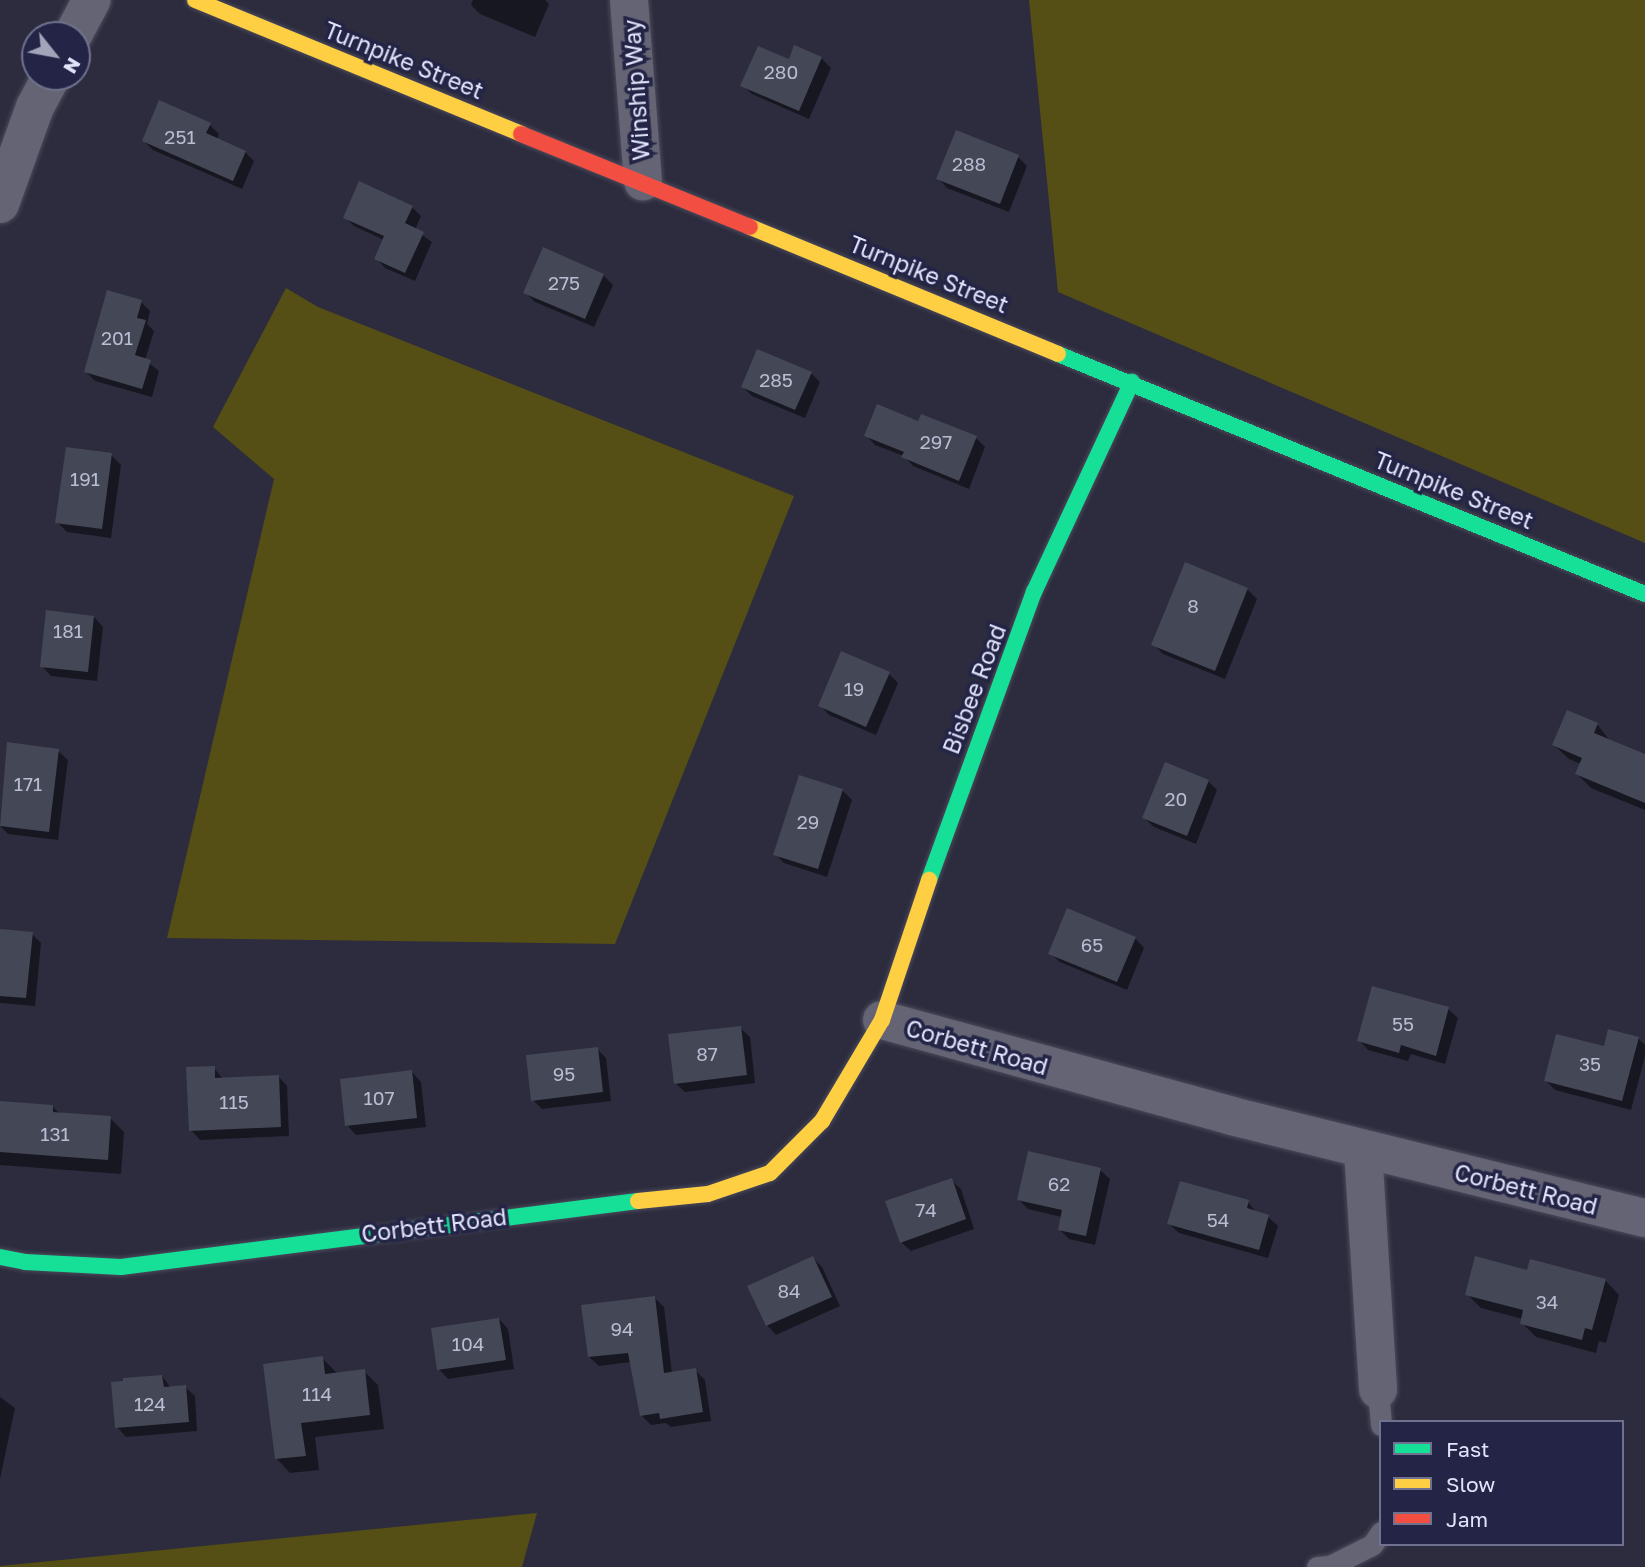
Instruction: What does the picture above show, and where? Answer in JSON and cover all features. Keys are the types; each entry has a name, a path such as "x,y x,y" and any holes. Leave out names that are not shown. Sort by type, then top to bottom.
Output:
{"street":[{"path":"81,21 92,0"},
{"name":"Turnpike Street","path":"195,0 643,181 1645,594"},
{"name":"Winship Way","path":"629,0 643,181"},
{"path":"0,204 35,107 44,91"},
{"name":"Bisbee Road","path":"883,1020 924,893 1034,592 1132,382"},
{"name":"Corbett Road","path":"0,1257 25,1262 121,1267 573,1207 708,1194 769,1173 822,1121 883,1020 1363,1150 1645,1218"},
{"path":"1363,1150 1379,1408"}],"lane":[{"path":"1317,1567 1330,1566 1372,1545 1379,1535"}],"shaded area":[{"path":"1029,0 1645,0 1645,543 1058,292"},
{"path":"286,288 318,307 794,496 615,944 167,938 274,479 213,427"},
{"path":"537,1513 522,1567 0,1567 0,1566"}],"building":[{"path":"794,45 822,57 799,111 740,86 758,46 789,59"},
{"path":"159,100 211,123 206,133 246,151 233,181 142,141"},
{"path":"956,130 1019,155 1000,204 936,179"},
{"path":"359,181 413,206 405,223 424,232 405,273 374,259 384,236 343,218"},
{"path":"543,247 604,274 585,319 523,293"},
{"path":"107,290 142,300 137,318 146,320 135,355 151,360 142,389 84,372"},
{"path":"757,349 812,372 795,410 741,387"},
{"path":"877,404 918,421 921,414 977,436 959,481 901,457 904,452 864,436"},
{"path":"66,447 112,453 102,529 55,523"},
{"path":"1185,562 1248,588 1215,671 1151,645"},
{"path":"46,610 94,616 88,672 40,667"},
{"path":"841,651 890,672 866,727 818,706"},
{"path":"1567,710 1598,723 1594,733 1645,754 1645,803 1575,774 1582,758 1552,745"},
{"path":"7,742 59,749 49,832 0,826"},
{"path":"1165,762 1209,780 1187,836 1142,818"},
{"path":"799,775 843,789 818,869 773,855"},
{"path":"1067,908 1136,937 1117,982 1048,954"},
{"path":"0,929 33,932 26,998 0,996"},
{"path":"1372,986 1449,1007 1436,1056 1401,1045 1399,1053 1357,1041"},
{"path":"741,1026 747,1075 674,1084 668,1034"},
{"path":"1608,1029 1639,1037 1622,1101 1544,1081 1556,1034 1604,1046"},
{"path":"598,1047 603,1092 531,1101 526,1055"},
{"path":"215,1066 215,1078 279,1075 281,1127 189,1131 186,1067"},
{"path":"412,1070 417,1118 345,1126 340,1079"},
{"path":"0,1101 53,1105 53,1112 111,1116 108,1160 0,1152"},
{"path":"1028,1151 1101,1168 1086,1236 1058,1230 1062,1210 1017,1200"},
{"path":"952,1178 966,1219 900,1243 885,1201"},
{"path":"1180,1181 1249,1200 1247,1208 1269,1215 1259,1250 1167,1224"},
{"path":"813,1256 832,1297 766,1326 747,1286"},
{"path":"1475,1256 1527,1270 1530,1259 1606,1279 1592,1330 1585,1328 1582,1340 1520,1324 1523,1310 1465,1295"},
{"path":"655,1296 664,1373 696,1368 703,1412 660,1419 659,1413 640,1416 628,1353 588,1357 581,1305"},
{"path":"499,1318 506,1360 437,1370 431,1328"},
{"path":"323,1356 325,1374 365,1369 370,1415 301,1423 306,1456 275,1459 263,1364"},
{"path":"162,1375 164,1387 186,1385 189,1422 115,1428 111,1382 123,1381 123,1378"}],"traffic: fast":[{"path":"1058,354 1645,594"},
{"path":"929,880 1034,592 1132,382"},
{"path":"0,1257 25,1262 121,1267 638,1201"}],"traffic: slow":[{"path":"195,0 521,134"},
{"path":"750,227 1058,354"},
{"path":"638,1201 708,1194 770,1173 822,1121 882,1020 929,880"}],"traffic: jam":[{"path":"521,134 750,227"}]}
